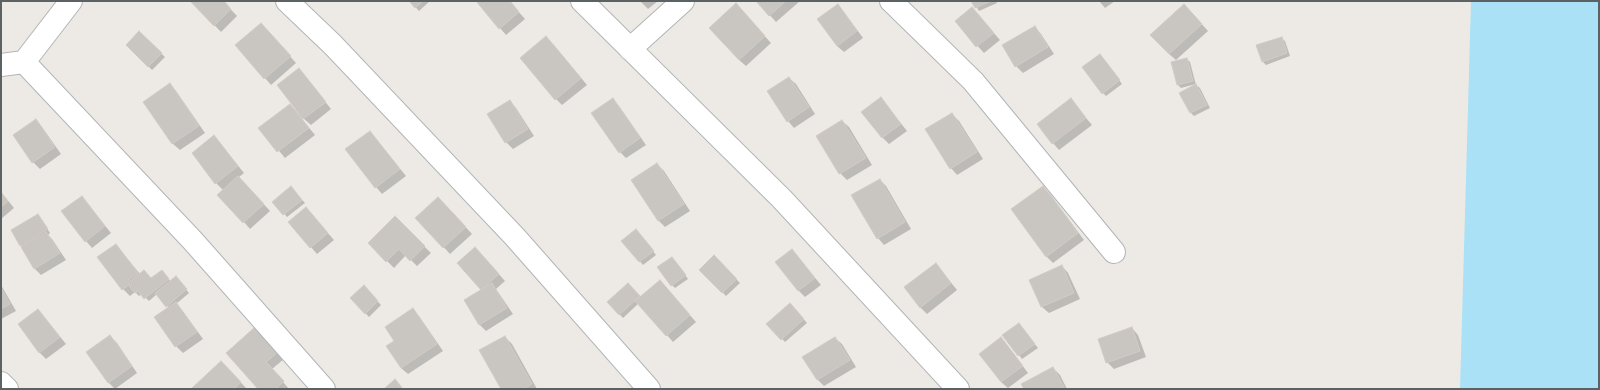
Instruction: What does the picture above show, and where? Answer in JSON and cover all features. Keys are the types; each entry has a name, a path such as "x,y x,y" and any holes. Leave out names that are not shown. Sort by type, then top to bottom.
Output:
{"street":[{"path":"1,65 24,62 71,1"},
{"path":"287,1 333,45 510,231 649,389"},
{"path":"582,1 782,199 958,389"},
{"path":"630,49 683,1"},
{"path":"890,1 973,81 1114,252"},
{"path":"24,62 193,241 324,389"},
{"path":"1,383 7,389"}],"water":[{"path":"1471,1 1599,1 1599,389 1460,389"}],"building":[{"path":"190,1 224,1 231,9 214,26"},
{"path":"409,1 423,1 415,8"},
{"path":"476,1 510,1 519,12 499,29"},
{"path":"756,1 786,1 769,16"},
{"path":"971,1 991,1 975,8"},
{"path":"736,3 765,36 739,60 709,28"},
{"path":"838,4 857,31 837,46 817,19"},
{"path":"1184,4 1202,24 1169,54 1150,35"},
{"path":"972,7 994,33 976,47 955,21"},
{"path":"261,23 291,56 264,79 235,45"},
{"path":"1035,26 1048,47 1015,67 1002,45"},
{"path":"139,31 162,53 148,67 126,45"},
{"path":"546,36 581,78 555,100 520,58"},
{"path":"1282,37 1287,53 1262,62 1256,45"},
{"path":"1100,54 1120,80 1102,94 1082,67"},
{"path":"1187,58 1193,81 1177,85 1171,62"},
{"path":"299,68 326,102 303,119 277,85"},
{"path":"789,77 809,107 787,122 767,91"},
{"path":"170,83 199,126 172,144 143,102"},
{"path":"1196,84 1207,105 1190,113 1179,93"},
{"path":"881,97 901,124 882,138 861,112"},
{"path":"613,98 640,138 619,153 591,113"},
{"path":"1071,98 1086,118 1052,144 1037,124"},
{"path":"510,100 528,129 505,143 487,114"},
{"path":"290,104 309,128 277,152 258,128"},
{"path":"952,113 977,152 950,169 925,129"},
{"path":"36,119 55,147 32,163 13,135"},
{"path":"842,120 866,158 839,174 816,136"},
{"path":"370,131 400,169 375,188 345,149"},
{"path":"214,135 238,166 215,184 192,153"},
{"path":"657,163 684,204 658,221 631,180"},
{"path":"238,176 264,204 243,223 217,195"},
{"path":"880,179 905,222 877,239 851,195"},
{"path":"291,186 302,200 283,215 272,202"},
{"path":"1043,186 1078,233 1046,257 1011,209"},
{"path":"1,192 8,201 1,207"},
{"path":"82,196 105,226 85,242 61,211"},
{"path":"438,197 466,227 443,248 415,218"},
{"path":"306,207 328,233 310,248 288,222"},
{"path":"38,214 48,229 20,246 11,230"},
{"path":"395,216 425,246 410,261 399,249 386,262 368,243"},
{"path":"636,229 654,251 639,262 621,241"},
{"path":"46,232 60,253 34,269 21,247"},
{"path":"116,244 138,273 128,280 130,284 122,290 97,257"},
{"path":"475,247 499,274 481,290 457,263"},
{"path":"792,249 815,278 798,291 775,262"},
{"path":"714,255 737,279 722,293 699,270"},
{"path":"672,257 686,275 671,286 657,267"},
{"path":"936,263 951,283 920,308 904,287"},
{"path":"1062,265 1074,293 1041,307 1029,280"},
{"path":"144,270 151,278 162,270 169,279 144,299 138,291 135,293 129,286 132,284 130,281"},
{"path":"176,276 187,289 166,307 155,293"},
{"path":"660,280 690,315 666,336 635,301"},
{"path":"492,283 507,308 479,325 464,300"},
{"path":"628,283 640,296 619,315 607,302"},
{"path":"364,285 378,301 365,314 350,298"},
{"path":"1,288 10,304 1,309"},
{"path":"176,302 197,332 175,347 154,317"},
{"path":"790,303 804,319 781,340 766,324"},
{"path":"413,308 437,344 401,368 386,346 394,341 385,327"},
{"path":"38,309 60,337 39,353 18,324"},
{"path":"1019,323 1035,344 1018,356 1002,335"},
{"path":"255,327 278,352 266,362 284,381 276,389 258,389 226,353"},
{"path":"1132,327 1140,351 1106,363 1098,339"},
{"path":"110,335 132,366 108,383 86,352"},
{"path":"505,336 532,384 523,389 501,389 479,350"},
{"path":"835,337 850,360 817,380 802,357"},
{"path":"1001,337 1023,366 1001,382 979,354"},
{"path":"221,361 241,382 234,389 192,388"},
{"path":"1053,367 1065,389 1024,389 1021,384"},
{"path":"395,379 403,389 384,389"}]}
